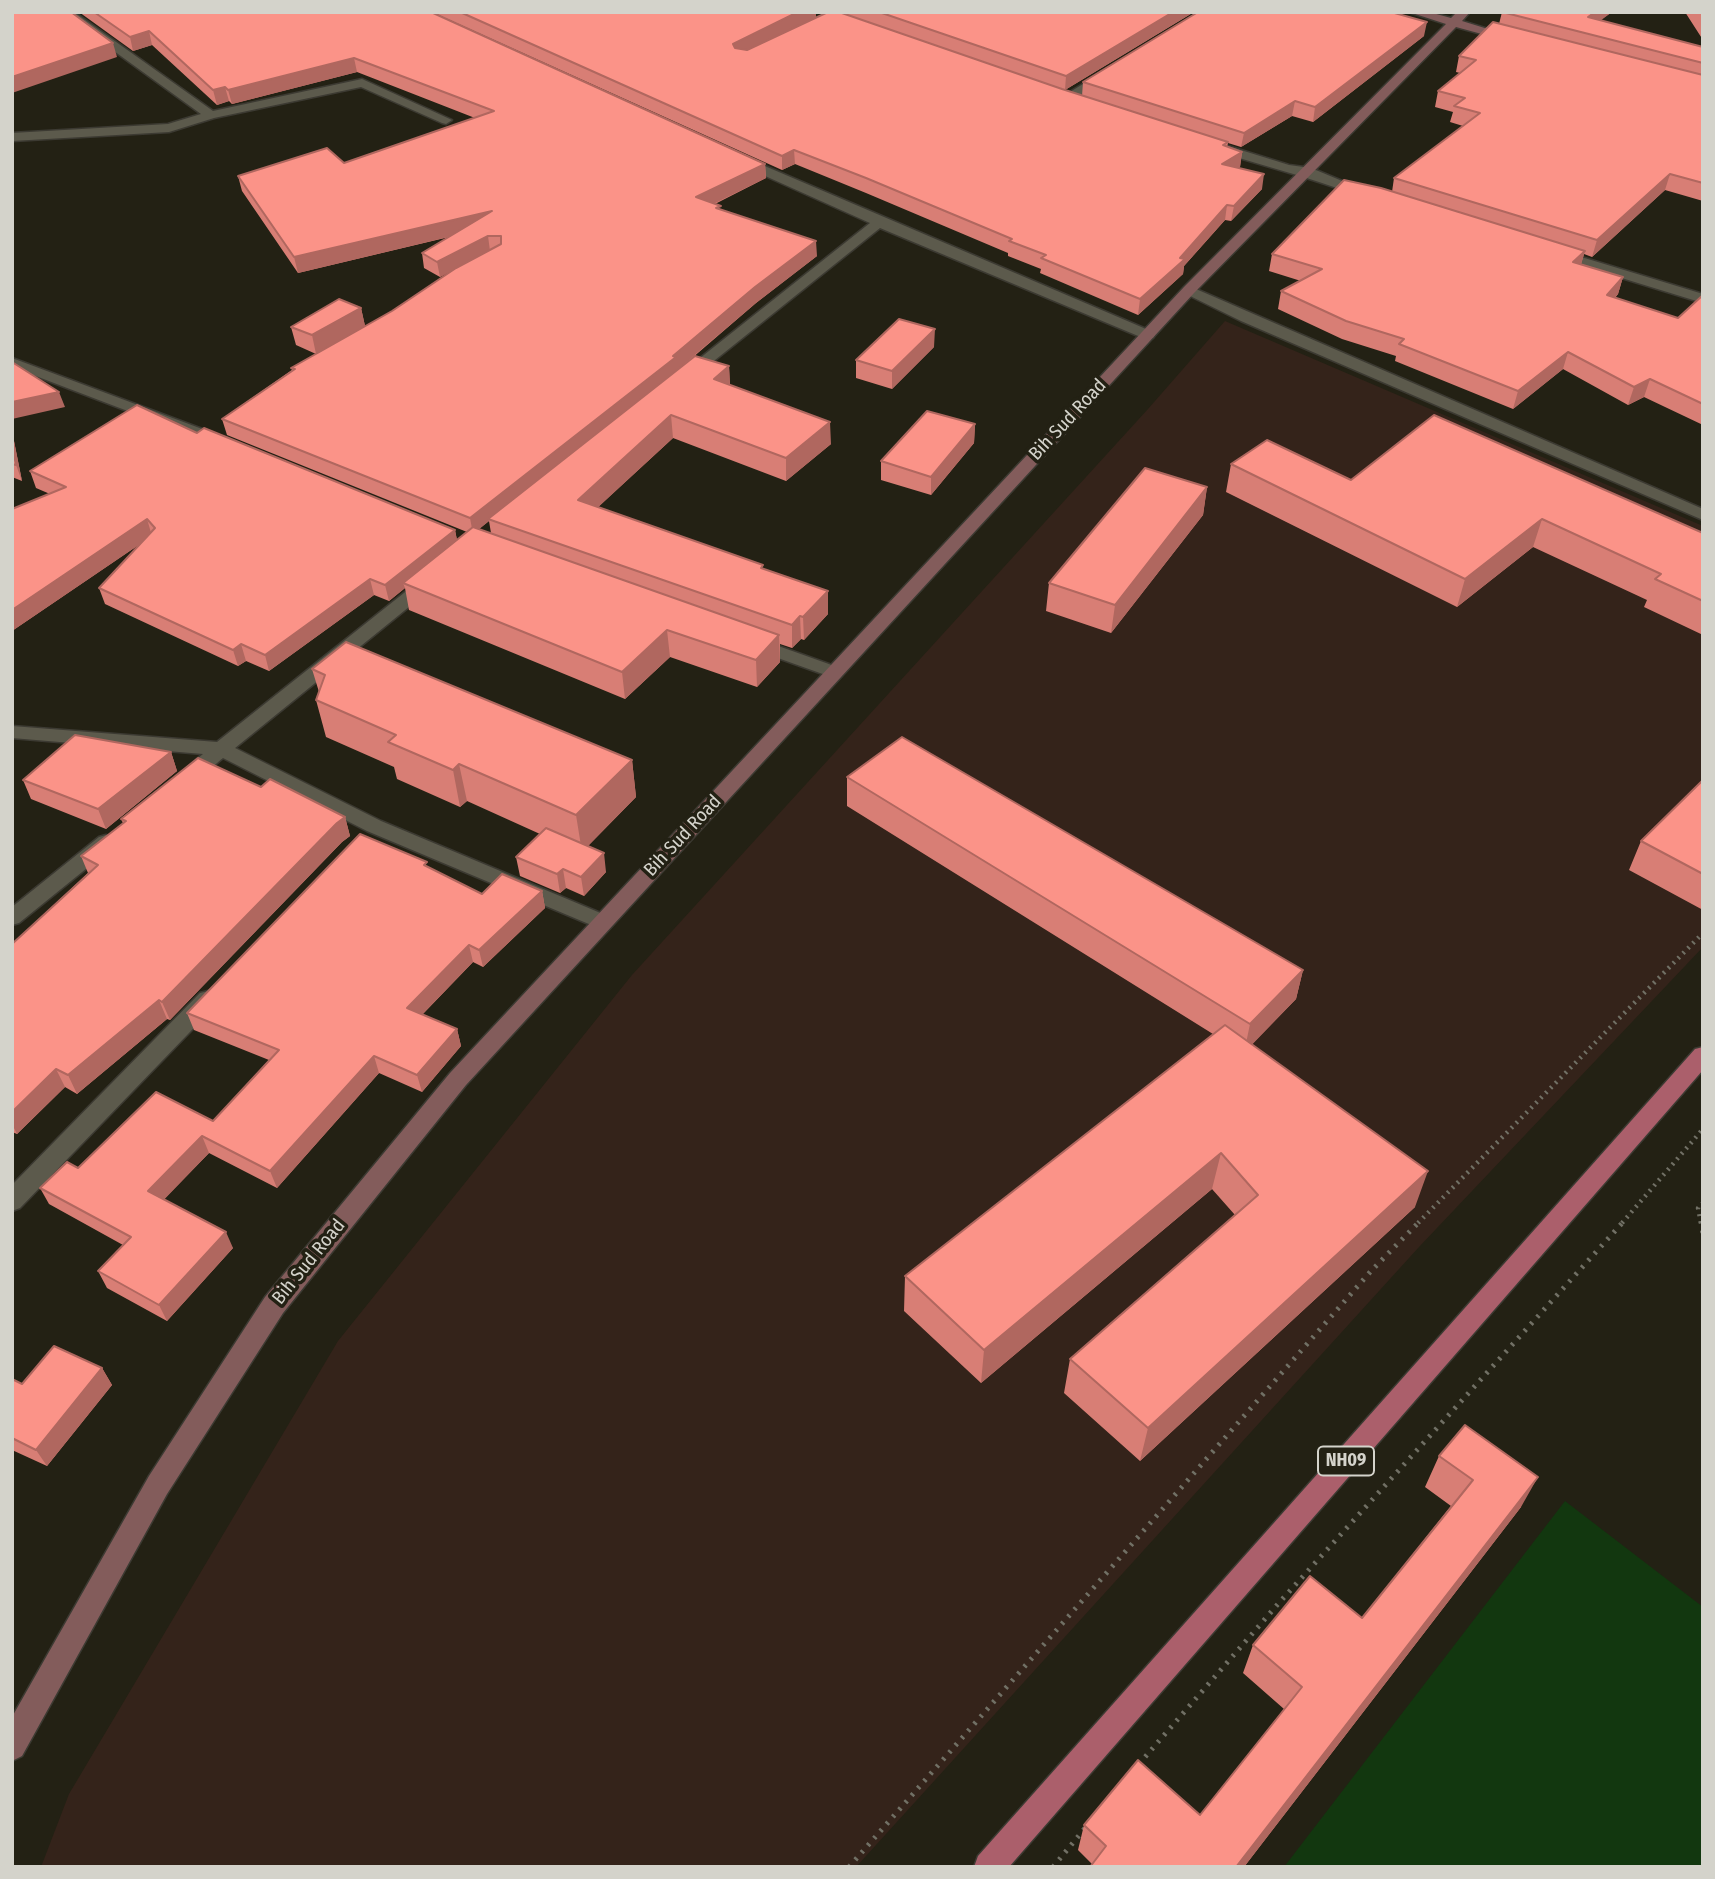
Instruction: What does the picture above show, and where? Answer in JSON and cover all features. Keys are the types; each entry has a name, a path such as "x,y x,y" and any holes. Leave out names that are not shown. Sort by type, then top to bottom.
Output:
{"main road":[{"path":"1415,12 1459,18 1522,41"},
{"name":"Bih Sud Road","path":"12,1746 158,1485 274,1305 458,1079 1189,290 1459,18"},
{"name":"NH09","path":"989,1867 1703,1055"}],"street":[{"path":"66,12 211,115"},
{"path":"1066,98 1113,69"},
{"path":"12,137 169,128 211,115 362,83 446,121"},
{"path":"1196,140 1287,169 1306,171 1382,199"},
{"path":"729,154 879,222 1148,335"},
{"path":"674,385 879,222"},
{"path":"1543,249 1703,299"},
{"path":"1189,290 1245,318 1703,515"},
{"path":"12,362 236,448"},
{"path":"211,438 227,422"},
{"path":"169,791 443,570"},
{"path":"731,635 834,672"},
{"path":"12,732 221,749 374,826 603,922"},
{"path":"355,846 374,826"},
{"path":"12,918 117,834"},
{"path":"12,1201 222,984"}],"path":[{"path":"849,1867 1371,1271 1703,933"},
{"path":"1132,1772 1212,1677 1605,1245 1703,1129"},
{"path":"1703,1203 1698,1208 1703,1234"},
{"path":"1053,1867 1088,1825"}],"shaded area":[{"path":"1225,321 1703,526 1703,947 1419,1247 856,1867 41,1867 69,1794 338,1341 632,975"}],"green space":[{"path":"1565,1501 1703,1607 1703,1867 1284,1867"}],"building":[{"path":"12,12 71,12 113,43 12,77"},
{"path":"94,12 431,12 765,164 696,197 721,206 716,208 816,241 755,287 673,356 676,357 470,518 222,419 295,369 291,368 392,311 456,268 501,244 501,236 488,236 437,262 422,253 492,211 294,257 238,176 327,148 344,163 494,111 354,58 228,90 225,87 213,90 149,31 130,37"},
{"path":"460,12 798,12 733,44 735,48 747,50 828,12 839,12 1062,89 1228,142 1223,145 1242,152 1222,164 1264,174 1234,206 1227,205 1180,258 1185,259 1140,299 1041,258 1046,255 1009,241 1012,239 866,178 794,150 782,156"},
{"path":"879,12 1173,12 1066,76"},
{"path":"1198,12 1391,12 1427,22 1315,107 1295,101 1244,133 1083,82"},
{"path":"1502,12 1595,12 1588,17 1703,47 1703,63"},
{"path":"1493,22 1703,75 1703,183 1670,174 1597,240 1394,178 1480,113 1454,106 1465,98 1438,91 1476,60 1459,56"},
{"path":"1344,180 1381,188 1585,251 1573,262 1623,277 1607,295 1678,318 1703,295 1703,404 1650,379 1634,387 1568,352 1518,391 1399,344 1404,339 1346,321 1281,291 1322,269 1272,254"},
{"path":"339,299 361,308 312,335 291,327"},
{"path":"899,319 935,329 892,371 856,360"},
{"path":"695,356 729,366 714,379 830,422 786,458 671,415 578,500 763,565 761,568 828,591 792,625 488,519"},
{"path":"12,362 59,392 12,402"},
{"path":"137,405 197,433 204,428 455,530 385,585 370,579 265,655 241,644 233,650 99,588 155,528 147,519 12,610 12,509 66,487 30,471"},
{"path":"927,411 975,424 931,477 881,461"},
{"path":"1434,415 1703,533 1703,601 1655,579 1661,574 1542,519 1465,579 1231,464 1267,440 1351,480"},
{"path":"12,445 16,465 12,464"},
{"path":"1145,468 1207,487 1115,605 1049,583"},
{"path":"473,527 779,635 756,660 667,630 622,672 403,583"},
{"path":"346,642 632,760 576,815 459,764 453,770 388,742 396,735 316,700 325,675 312,669"},
{"path":"75,735 171,752 98,809 23,780"},
{"path":"902,737 1303,970 1250,1024 847,777"},
{"path":"198,758 261,787 270,779 345,817 162,1002 159,1000 68,1075 56,1069 12,1112 12,944 98,865 81,856 126,821 121,819"},
{"path":"1703,780 1703,874 1641,841"},
{"path":"546,828 604,853 581,877 563,869 557,874 516,857"},
{"path":"360,834 427,862 424,865 482,894 502,874 542,891 479,950 469,945 407,1008 457,1029 417,1075 374,1056 270,1171 202,1136 148,1191 226,1232 159,1305 98,1271 131,1237 40,1188 67,1162 78,1168 156,1092 213,1121 279,1050 187,1013"},
{"path":"1225,1025 1428,1171 1148,1428 1070,1359 1258,1195 1221,1153 984,1350 905,1276"},
{"path":"54,1346 102,1368 36,1450 12,1438 12,1379 22,1384"},
{"path":"1465,1425 1538,1477 1236,1867 1090,1867 1106,1846 1084,1825 1138,1760 1200,1815 1302,1687 1253,1645 1310,1576 1362,1618 1473,1480 1439,1456"}]}
